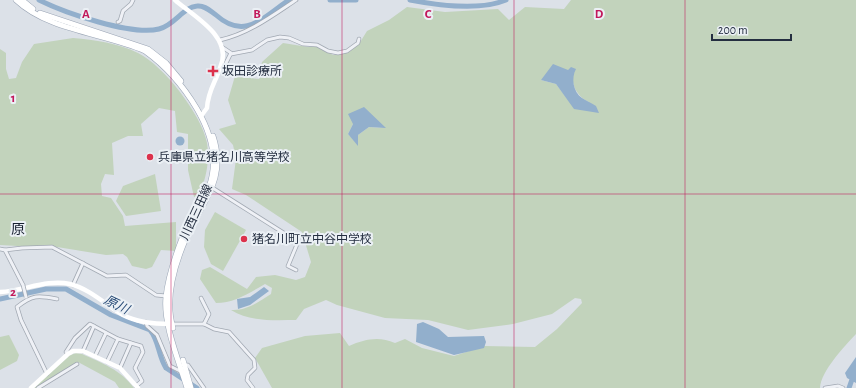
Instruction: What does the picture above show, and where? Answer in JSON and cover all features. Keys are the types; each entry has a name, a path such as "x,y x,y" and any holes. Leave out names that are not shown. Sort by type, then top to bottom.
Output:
{"main road":[{"name":"川西三田線","path":"16,0 23,6 47,20 145,51 159,61 169,71 202,114"},
{"name":"川西三田線","path":"22,0 44,15 138,44 148,49 159,57 173,71 211,129 217,154 211,187 187,236 171,285 169,308 170,324"},
{"name":"川西三田線","path":"186,381 165,310 166,296 183,236 211,187"}],"street":[{"path":"118,22 120,21 123,10 131,4 133,0"},
{"path":"175,0 220,40 222,47 223,60 210,89 207,108 202,114"},
{"path":"220,40 234,36 258,25 296,0"},
{"path":"222,47 231,54 252,50 267,40 280,37 289,38 303,44 317,45 328,51 337,53 347,51 358,43 359,40"},
{"path":"231,54 225,65 234,70 238,67 245,72"},
{"path":"211,187 298,242 288,266 296,270"},
{"path":"0,249 52,247 107,276 130,277 156,295 166,296"},
{"path":"5,250 23,285 27,298"},
{"path":"73,285 83,263"},
{"path":"0,292 46,283 62,283 73,285 124,315 146,322 204,324 214,329 229,332 254,360 255,368 248,375 247,380 250,387"},
{"path":"47,374 17,307 27,298 43,296 57,299"},
{"path":"201,298 209,314 204,324"},
{"path":"146,322 147,326 157,335 170,366 186,381"},
{"path":"31,388 68,354 73,351 83,350 120,368 137,387 142,381 136,368 143,352 141,346 118,339 90,324 75,338 66,352 68,354"},
{"path":"83,350 94,326"},
{"path":"95,356 106,333"},
{"path":"107,362 118,339"},
{"path":"120,368 131,343"},
{"path":"38,388 77,364"},
{"path":"182,366 188,365 204,388"},
{"path":"825,388 834,386 843,388"}],"green space":[{"path":"571,0 856,0 856,334 840,352 824,374 820,388 272,388 255,358 262,348 305,336 340,333 349,346 372,339 395,343 405,339 422,348 454,356 484,346 535,347 557,329 582,303 581,299 575,298 552,314 513,324 468,330 428,320 385,318 337,305 326,300 304,309 296,320 271,320 246,317 231,310 242,309 257,303 271,294 272,288 265,284 235,299 223,303 216,303 200,279 202,270 210,267 247,289 256,277 275,275 296,280 305,277 311,262 302,232 246,195 232,189 236,159 233,145 219,129 236,124 228,100 235,76 259,79 262,62 283,43 308,47 317,46 333,55 346,53 359,44 367,31 389,20 407,7 445,12 498,9 509,20 525,7 564,9","holes":["575,69 573,74 573,84 580,96 589,102 569,101 556,84 541,80 568,70","353,124 385,128 369,127 358,135 358,145 348,134"]},
{"path":"73,38 114,44 138,53 148,59 170,79 190,105 204,132 208,150 207,170 201,190 198,196 194,197 188,170 188,134 177,132 175,111 159,108 141,124 143,136 128,136 112,143 114,175 105,174 101,184 102,196 111,198 123,216 125,226 176,222 176,251 161,250 152,267 146,269 132,266 127,257 123,254 106,255 51,246 35,247 0,245 0,49 6,53 6,69 9,79 16,78 22,62 34,44"},
{"path":"155,174 161,211 126,216 116,201 123,186"},
{"path":"215,212 246,230 223,271 211,264 204,247 205,230"},
{"path":"9,335 19,355 17,361 0,370 0,337"},
{"path":"76,353 82,354 111,368 123,376 134,388 119,388 115,382 78,362 36,388 33,388 68,356"}],"water":[{"path":"553,64 568,70 571,67 576,69 573,81 575,89 582,98 596,106 599,113 574,109 556,84 541,80"},
{"path":"364,107 386,128 369,127 358,135 358,146 348,134 353,124 348,114"},
{"path":"180,136 185,141 180,146 175,141"},
{"path":"264,287 269,291 250,305 238,309 237,299 250,297"},
{"path":"423,322 439,329 448,337 484,336 486,342 484,348 454,355 416,342 417,324"},
{"path":"856,357 856,383 847,378 845,373"}],"waterway":[{"path":"39,0 81,17 116,26 147,30 165,27 187,9 197,6 202,6 226,23 236,26 245,26 254,24 289,0"},
{"path":"330,0 356,0"},
{"path":"410,0 432,4 458,6 484,5 506,0"},
{"name":"原川","path":"0,299 46,289 66,289 111,315 150,330 155,338 161,358 166,368 197,388"},
{"path":"849,388 856,368"}],"place":[{"name":"坂田診療所","path":"213,71"},
{"name":"兵庫県立猪名川高等学校","path":"150,157"},
{"name":"猪名川町立中谷中学校","path":"244,239"}],"district":[{"name":"原","path":"18,229"}]}
